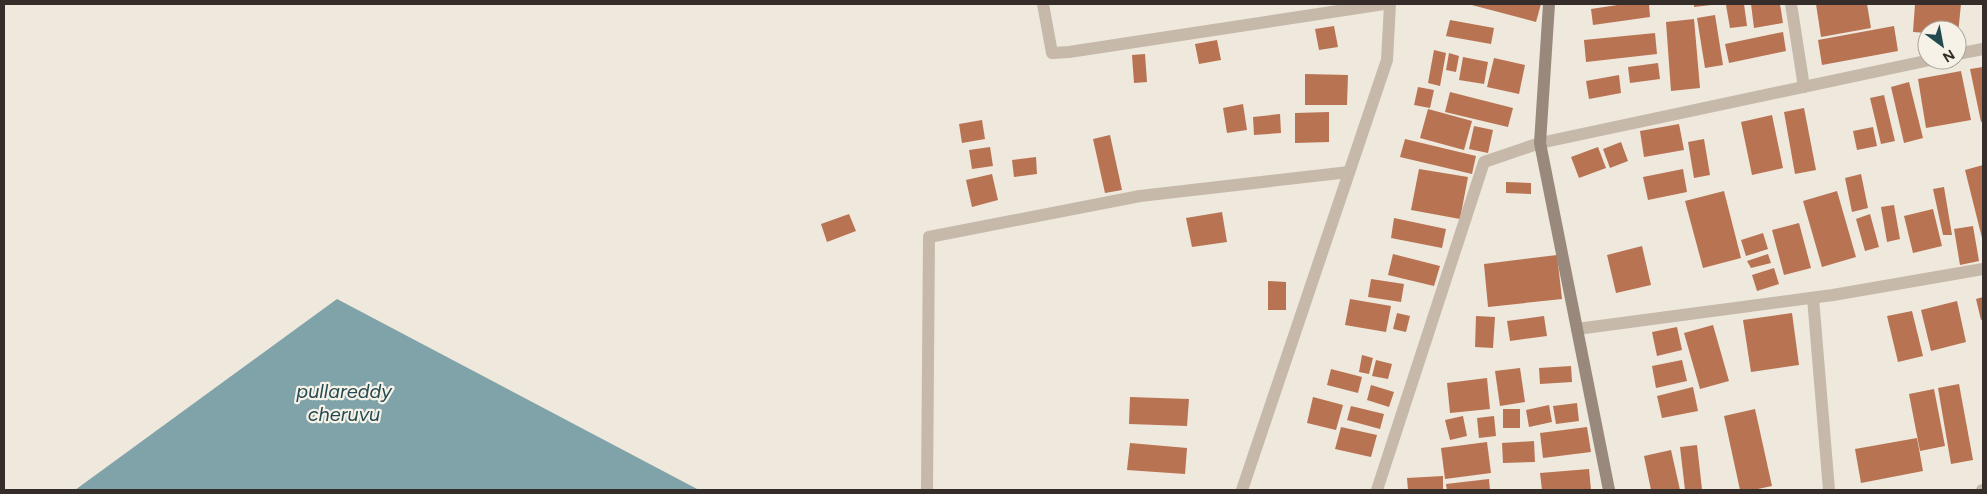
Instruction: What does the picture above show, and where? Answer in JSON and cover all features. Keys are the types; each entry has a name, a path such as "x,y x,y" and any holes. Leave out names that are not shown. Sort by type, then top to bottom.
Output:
{"main road":[{"path":"1549,4 1540,143 1609,490"}],"street":[{"path":"1043,4 1052,53 1384,4"},
{"path":"1242,490 1387,60 1390,4"},
{"path":"1791,4 1804,87"},
{"path":"1967,52 1983,49"},
{"path":"1377,490 1484,162 1540,143 1917,63"},
{"path":"927,490 929,237 1140,196 1349,172"},
{"path":"1577,329 1813,298 1983,269"},
{"path":"1813,298 1829,490"}],"water":[{"name":"pullareddy cheruvu","path":"337,299 699,490 75,490"}],"building":[{"path":"1468,4 1541,4 1536,22"},
{"path":"1624,4 1649,4 1650,17 1593,25 1591,9"},
{"path":"1694,4 1711,4 1711,5 1694,7"},
{"path":"1744,4 1747,26 1730,28 1726,5"},
{"path":"1751,4 1780,4 1783,23 1754,28"},
{"path":"1816,4 1867,4 1871,28 1821,37"},
{"path":"1915,4 1961,4 1959,20 1917,20 1917,32 1913,32"},
{"path":"1715,15 1723,65 1705,68 1697,18"},
{"path":"1694,19 1700,88 1671,91 1666,22"},
{"path":"1450,20 1494,28 1491,44 1446,36"},
{"path":"1334,26 1338,47 1319,50 1315,29"},
{"path":"1894,26 1898,51 1822,65 1818,40"},
{"path":"1783,32 1786,51 1729,63 1725,44"},
{"path":"1655,33 1657,54 1586,62 1584,40"},
{"path":"1217,40 1221,60 1199,64 1195,44"},
{"path":"1434,50 1446,53 1440,86 1428,83"},
{"path":"1449,53 1459,56 1456,72 1446,70"},
{"path":"1145,54 1147,82 1134,83 1132,55"},
{"path":"1463,57 1488,62 1484,84 1459,80"},
{"path":"1494,58 1525,65 1519,94 1487,87"},
{"path":"1658,63 1660,79 1630,83 1628,67"},
{"path":"1983,67 1983,121 1981,122 1970,69"},
{"path":"1961,71 1971,120 1926,128 1918,79"},
{"path":"1305,74 1348,75 1347,105 1305,105"},
{"path":"1619,75 1621,93 1589,99 1586,81"},
{"path":"1909,82 1923,138 1904,143 1891,87"},
{"path":"1418,87 1434,90 1430,108 1414,105"},
{"path":"1450,92 1513,108 1508,127 1445,112"},
{"path":"1884,95 1895,141 1881,144 1870,98"},
{"path":"1243,104 1247,130 1227,133 1223,108"},
{"path":"1804,108 1816,170 1795,174 1784,112"},
{"path":"1428,109 1472,121 1464,150 1420,138"},
{"path":"1329,112 1329,142 1295,143 1295,113"},
{"path":"1280,114 1281,133 1254,135 1253,117"},
{"path":"1772,115 1783,168 1752,175 1741,122"},
{"path":"982,120 985,139 962,143 959,124"},
{"path":"1679,124 1684,150 1644,157 1640,131"},
{"path":"1474,126 1493,130 1488,153 1469,149"},
{"path":"1873,127 1877,146 1857,150 1853,131"},
{"path":"1110,135 1122,190 1105,193 1093,139"},
{"path":"1405,139 1476,156 1472,174 1400,157"},
{"path":"1704,139 1710,175 1694,178 1688,142"},
{"path":"1621,142 1628,161 1610,168 1603,149"},
{"path":"990,147 993,166 972,169 969,150"},
{"path":"1598,147 1606,168 1579,178 1571,157"},
{"path":"1036,157 1037,174 1014,177 1012,160"},
{"path":"1983,165 1983,242 1965,170"},
{"path":"1419,169 1468,177 1460,219 1411,210"},
{"path":"1683,169 1687,192 1648,200 1643,177"},
{"path":"992,174 998,200 972,207 966,180"},
{"path":"1861,174 1868,208 1852,212 1845,178"},
{"path":"1506,182 1531,183 1531,194 1506,193"},
{"path":"1944,187 1952,235 1943,235 1933,189"},
{"path":"1724,191 1741,258 1703,268 1685,201"},
{"path":"1837,191 1856,257 1822,267 1803,201"},
{"path":"1894,205 1900,239 1887,242 1881,207"},
{"path":"1933,209 1942,246 1913,253 1904,216"},
{"path":"1222,212 1227,242 1192,247 1186,218"},
{"path":"849,214 856,231 827,242 821,224"},
{"path":"1870,214 1879,247 1865,251 1856,219"},
{"path":"1394,218 1446,229 1442,248 1391,238"},
{"path":"1799,223 1811,268 1784,275 1772,230"},
{"path":"1973,226 1979,261 1960,265 1954,229"},
{"path":"1763,233 1768,249 1746,256 1741,240"},
{"path":"1642,246 1651,285 1616,293 1607,255"},
{"path":"1393,254 1440,266 1434,286 1388,275"},
{"path":"1768,254 1771,263 1751,268 1747,261"},
{"path":"1557,255 1562,299 1488,307 1484,264"},
{"path":"1774,268 1779,284 1757,291 1752,275"},
{"path":"1371,279 1404,284 1401,302 1368,297"},
{"path":"1268,281 1286,282 1286,310 1268,310"},
{"path":"1983,297 1983,319 1981,320 1976,299"},
{"path":"1350,299 1391,306 1386,332 1345,325"},
{"path":"1957,301 1966,342 1931,351 1921,310"},
{"path":"1912,311 1923,356 1898,362 1887,316"},
{"path":"1397,313 1410,316 1406,332 1393,329"},
{"path":"1792,313 1799,365 1751,372 1743,320"},
{"path":"1476,316 1495,317 1493,348 1475,347"},
{"path":"1544,316 1547,336 1510,341 1507,321"},
{"path":"1713,325 1729,381 1700,389 1684,333"},
{"path":"1677,327 1682,350 1657,356 1652,332"},
{"path":"1362,355 1373,358 1369,374 1359,372"},
{"path":"1376,360 1392,364 1388,379 1372,376"},
{"path":"1682,360 1687,381 1656,388 1652,366"},
{"path":"1571,366 1572,382 1540,384 1539,368"},
{"path":"1520,368 1525,402 1500,406 1495,371"},
{"path":"1331,369 1362,377 1358,393 1327,385"},
{"path":"1487,378 1490,409 1450,413 1447,383"},
{"path":"1959,384 1973,460 1951,464 1938,388"},
{"path":"1371,385 1394,392 1389,407 1367,400"},
{"path":"1693,387 1698,411 1662,418 1657,396"},
{"path":"1934,389 1945,446 1920,451 1909,394"},
{"path":"1130,397 1189,399 1187,426 1129,424"},
{"path":"1313,397 1343,405 1336,430 1307,423"},
{"path":"1577,403 1579,421 1556,424 1553,406"},
{"path":"1549,405 1552,422 1529,427 1526,410"},
{"path":"1351,406 1384,414 1380,429 1347,420"},
{"path":"1503,409 1520,409 1520,428 1503,428"},
{"path":"1755,409 1772,486 1753,490 1740,490 1724,416"},
{"path":"1463,416 1467,436 1450,440 1445,420"},
{"path":"1494,416 1496,436 1479,438 1477,418"},
{"path":"1341,427 1377,435 1371,457 1335,449"},
{"path":"1587,427 1591,452 1543,458 1540,433"},
{"path":"1917,438 1923,471 1861,483 1855,449"},
{"path":"1534,441 1535,462 1503,463 1502,443"},
{"path":"1487,442 1491,473 1445,479 1441,448"},
{"path":"1130,443 1187,448 1185,474 1127,470"},
{"path":"1697,445 1702,489 1685,490 1680,447"},
{"path":"1671,450 1680,490 1651,490 1644,456"},
{"path":"1589,469 1591,490 1542,490 1540,473"},
{"path":"1443,476 1443,490 1408,490 1407,478"},
{"path":"1489,479 1490,490 1447,490 1446,484"}]}
